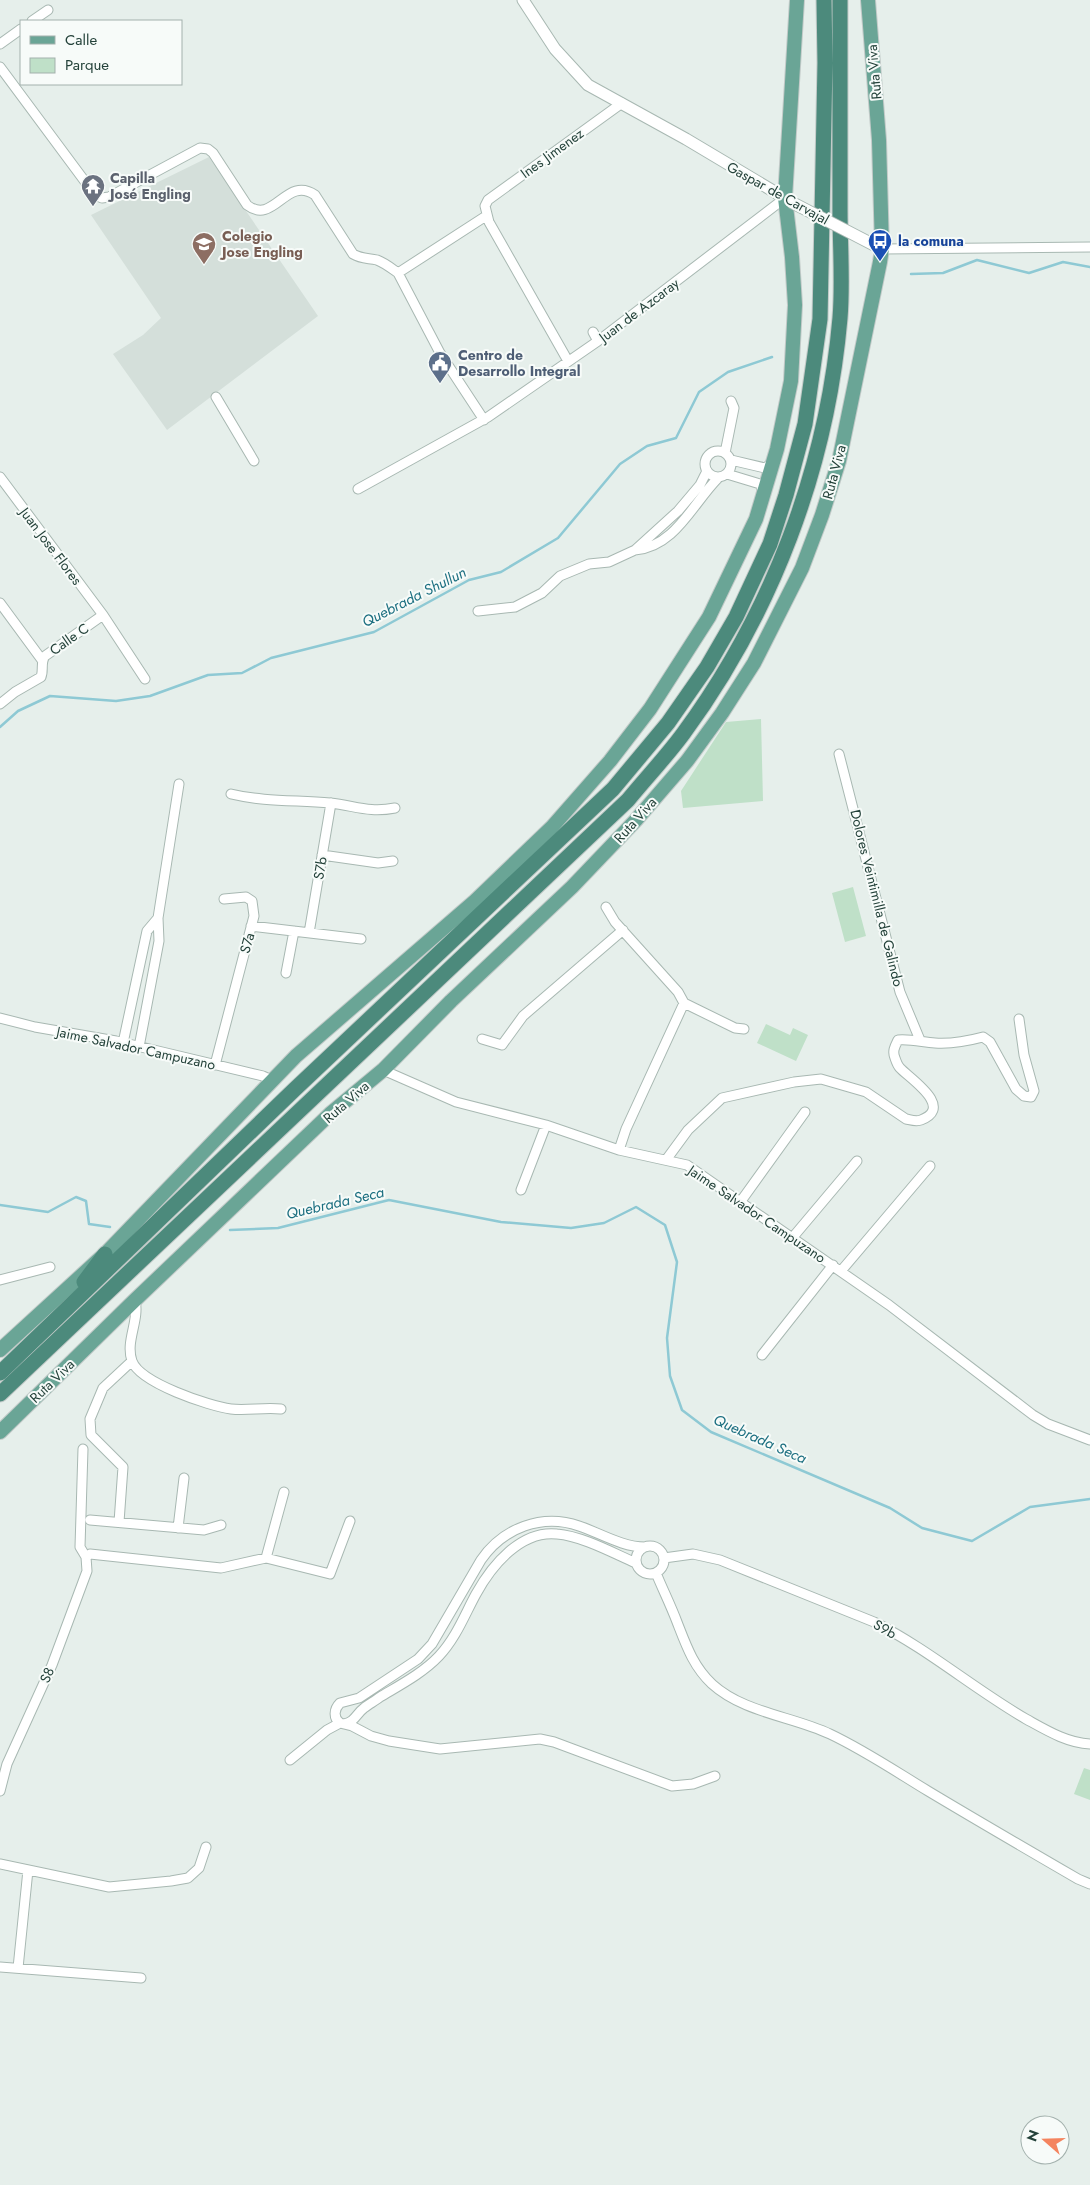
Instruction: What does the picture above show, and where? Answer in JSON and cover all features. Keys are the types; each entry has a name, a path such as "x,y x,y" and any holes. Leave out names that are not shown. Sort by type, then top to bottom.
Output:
{"highway":[{"path":"0,1373 295,1089 613,789 668,724 707,666 736,617 770,544 786,495 805,424 820,320 825,63 824,0"},
{"name":"Ruta Viva","path":"0,1394 628,800 682,735 722,675 751,624 786,549 824,428 834,375 840,315 840,0"},
{"path":"62,1314 105,1254"}],"main road":[{"path":"1,1346 105,1254 296,1056 491,885 552,827 610,761 650,709 709,617 756,519 773,462 791,381 794,314 788,200 797,0"},
{"name":"Ruta Viva","path":"0,1432 330,1114 383,1070 451,1001 572,887 636,820 687,761 722,713 754,663 802,568 822,515 839,461 878,247 879,140 868,0"}],"street":[{"name":"Gaspar de Carvajal","path":"523,0 555,49 588,85 788,200 878,247 1089,248"},
{"path":"33,20 48,10"},
{"path":"0,44 20,30"},
{"path":"0,67 95,194 102,198 109,197 200,148 208,149 213,153 247,206 254,211 262,211 298,189 307,189 315,195 353,254 361,258 377,260 388,265 398,273 440,353 484,420"},
{"name":"Ines Jimenez","path":"398,273 485,211 488,200 622,103"},
{"name":"Juan de Azcaray","path":"358,490 422,460 484,420 598,341 788,200"},
{"path":"485,211 568,361"},
{"path":"593,332 598,341"},
{"path":"216,397 254,461"},
{"path":"728,474 732,466 728,456 734,408 731,401"},
{"path":"478,611 515,607 542,593 560,576 589,564 609,562 635,550 678,511 700,485 707,471 705,462 711,453 720,451 728,456 765,468 773,462"},
{"path":"707,471 718,478"},
{"path":"635,550 648,549 666,538 684,522 707,488 718,478 728,474 760,484 764,494"},
{"name":"Juan Jose Flores","path":"0,477 103,615 146,679"},
{"path":"0,603 42,660"},
{"name":"Calle C","path":"0,704 14,692 41,677 43,673 42,660 45,656 103,615"},
{"name":"Dolores Veintimilla de Galindo","path":"839,754 900,992 920,1040"},
{"path":"139,1047 159,941 158,918 179,784"},
{"path":"231,794 251,799 331,803 377,811 395,808"},
{"name":"S7b","path":"309,933 331,803"},
{"path":"322,855 378,863 394,861"},
{"path":"224,899 246,897 252,901 254,906 251,926"},
{"path":"606,907 615,922 678,992 684,1003 735,1028 744,1029"},
{"path":"123,1043 148,930 158,918"},
{"name":"S7a","path":"215,1065 251,926 361,939"},
{"path":"482,1039 502,1045 523,1016 623,930"},
{"path":"286,973 294,931"},
{"path":"619,1150 626,1129 684,1003"},
{"name":"Jaime Salvador Campuzano","path":"0,1018 123,1043 263,1076 272,1080"},
{"path":"666,1160 688,1130 722,1098 794,1082 821,1079 866,1092 906,1119 913,1121 921,1120 930,1114 933,1106 930,1095 900,1068 894,1056 893,1048 898,1040 920,1040 935,1043 967,1041 983,1037 990,1042 1016,1089 1024,1096 1031,1097 1034,1091 1024,1055 1019,1019"},
{"name":"Jaime Salvador Campuzano","path":"383,1070 456,1102 546,1125 619,1150 687,1164 889,1305 1033,1415 1048,1424 1090,1440"},
{"path":"742,1201 805,1112"},
{"path":"521,1190 546,1125"},
{"path":"793,1237 857,1161"},
{"path":"841,1271 930,1166"},
{"path":"762,1355 833,1265"},
{"path":"0,1280 50,1267"},
{"path":"135,1300 136,1312 131,1343 132,1361 137,1370 144,1376 183,1395 229,1408 260,1407 281,1409"},
{"path":"119,1522 124,1466 92,1434 90,1419 103,1388 132,1361"},
{"name":"S8","path":"0,1791 7,1764 52,1665 87,1571 86,1557 80,1547 83,1449"},
{"path":"178,1528 184,1478"},
{"path":"266,1558 284,1492"},
{"path":"90,1520 204,1530 220,1525"},
{"path":"86,1557 90,1554 221,1568 266,1558 330,1574 350,1521"},
{"path":"656,1574 664,1564 664,1558 663,1553 655,1546 629,1545 563,1521 536,1522 524,1526 506,1535 487,1550 432,1644 418,1659 359,1698 340,1703 335,1714 342,1724 380,1738 440,1749 540,1739 554,1742 672,1786 693,1784 715,1776"},
{"path":"290,1760 326,1730 354,1720 365,1707 430,1665 440,1656 490,1571 524,1541 546,1534 559,1534 583,1541 636,1564 641,1572 656,1574"},
{"path":"636,1564 637,1553 645,1546"},
{"name":"S9b","path":"664,1558 693,1554 720,1560 874,1622 1003,1706 1063,1738 1080,1744 1090,1744"},
{"path":"656,1574 688,1652 712,1684 731,1697 752,1707 821,1730 862,1751 995,1831 1090,1884"},
{"path":"0,1864 109,1887 188,1878 198,1868 206,1847"},
{"path":"18,1968 28,1870"},
{"path":"0,1967 141,1978"}],"shaded area":[{"name":"Colegio Jose Engling","path":"209,157 318,316 167,430 113,354 143,335 161,318 91,215"}],"green space":[{"path":"761,719 763,801 683,808 681,791 726,722"},
{"path":"853,887 866,936 845,942 832,893"},
{"path":"766,1024 790,1035 793,1028 808,1035 796,1061 757,1043"},
{"path":"1084,1768 1090,1770 1090,1800 1074,1794"}],"waterway":[{"name":"Quebrada Shullun","path":"911,274 943,273 977,260 1029,273 1063,262 1090,267"},
{"name":"Quebrada Shullun","path":"0,727 18,711 50,696 116,701 150,696 208,675 242,673 271,658 374,632 469,580 501,572 558,538 620,464 647,446 676,438 699,392 728,372 772,357"},
{"name":"Quebrada Seca","path":"0,1205 48,1212 76,1197 86,1201 89,1224 110,1227"},
{"name":"Quebrada Seca","path":"230,1230 278,1228 389,1200 501,1222 571,1228 604,1223 636,1207 665,1225 677,1262 667,1338 670,1376 682,1410 711,1432 890,1508 922,1528 972,1541 1030,1507 1090,1499"}],"place":[{"name":"Capilla José Engling","path":"93,207"},
{"name":"la comuna","path":"880,262"},
{"name":"Colegio Jose Engling","path":"204,265"},
{"name":"Centro de Desarrollo Integral","path":"440,384"}]}
